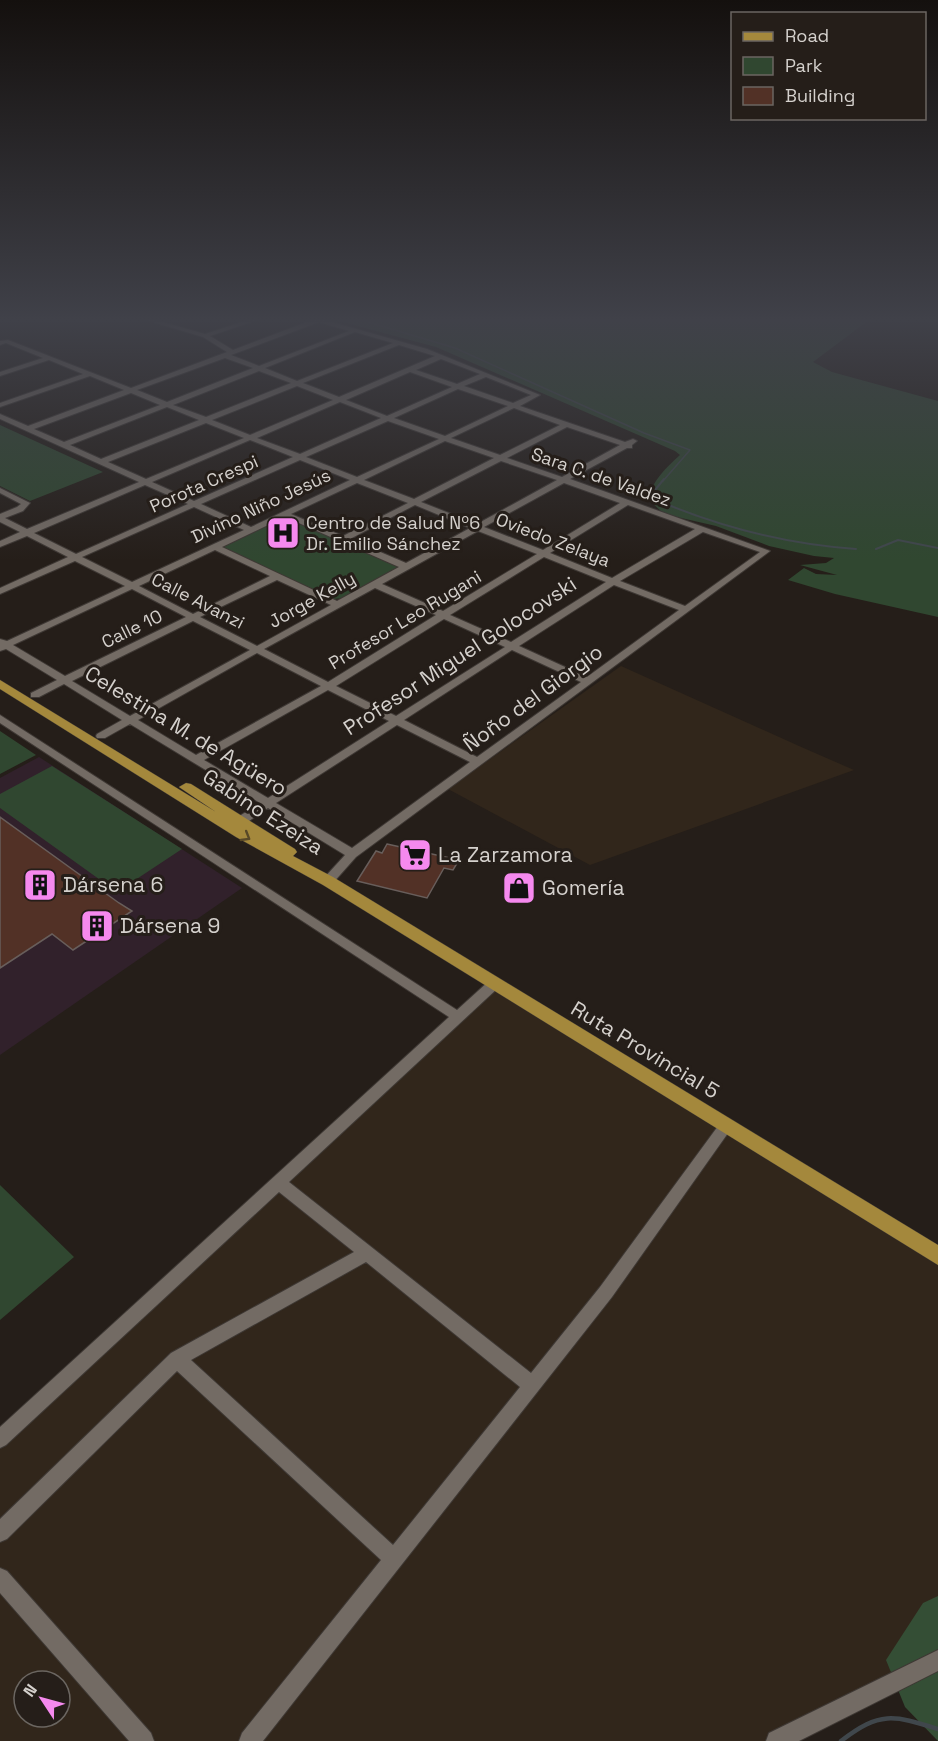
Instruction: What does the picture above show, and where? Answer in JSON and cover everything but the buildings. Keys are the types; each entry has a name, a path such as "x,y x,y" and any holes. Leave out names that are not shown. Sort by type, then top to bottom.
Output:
{"main road":[{"name":"Gabino Ezeiza","path":"0,674 242,820 328,881"},
{"name":"Gabino Ezeiza","path":"0,684 241,834 328,881"},
{"name":"Ruta Provincial 5","path":"328,881 938,1256"}],"street":[{"path":"0,405 20,398"},
{"path":"27,429 108,398"},
{"name":"Oviedo Zelaya","path":"152,398 250,439 686,610"},
{"path":"64,445 182,398"},
{"path":"101,462 259,398"},
{"name":"Sara C. de Valdez","path":"337,398 387,418 766,551"},
{"path":"0,544 345,398"},
{"name":"Porota Crespi","path":"0,591 432,398"},
{"path":"490,398 567,424"},
{"name":"Divino Niño Jesús","path":"2,645 530,398"},
{"path":"0,417 251,530"},
{"path":"343,539 567,424"},
{"name":"Jorge Kelly","path":"101,736 632,444 567,424"},
{"name":"Calle Avanzi","path":"0,490 26,503 20,509 0,518"},
{"name":"Profesor Leo Rugani","path":"196,760 328,686 627,502"},
{"path":"285,514 407,567"},
{"name":"Calle Avanzi","path":"0,518 477,762"},
{"name":"Profesor Miguel Golocovski","path":"242,820 613,581 701,529"},
{"path":"215,547 338,605"},
{"name":"Ñoño del Giorgio","path":"328,881 352,854 766,551"},
{"name":"Calle 10","path":"35,696 277,576"},
{"path":"375,584 588,681"},
{"name":"Celestina M. de Agüero","path":"2,645 352,854"},
{"path":"0,718 457,1016"},
{"path":"0,1439 494,984"},
{"path":"250,1741 606,1292 670,1204 730,1128"},
{"path":"278,1182 532,1385"},
{"path":"0,1532 177,1359 367,1253"},
{"path":"177,1359 394,1559"},
{"path":"0,1578 143,1741"},
{"path":"777,1741 938,1660"}],"shaded area":[{"path":"621,666 854,770 590,865 448,789"},
{"path":"39,757 242,888 0,1055 0,778"},
{"path":"494,984 938,1258 938,1660 777,1741 0,1741 0,1443"}],"green space":[{"path":"554,398 928,398 938,401 938,617 835,594 788,580 804,568 816,574 837,575 800,565 826,563 834,558 769,546 716,526 664,514 649,500 650,493 656,481 680,455"},
{"path":"0,425 103,472 30,501 0,486"},
{"path":"287,518 399,567 345,598 334,599 224,548 224,545 278,519"},
{"path":"0,731 36,755 0,774"},
{"path":"52,766 182,849 117,892 0,808 0,794"},
{"path":"0,1185 74,1257 0,1320"},
{"path":"938,1596 938,1741 905,1707 886,1660 923,1603"}],"waterway":[{"path":"567,398 644,433 690,450 663,481"},
{"path":"664,479 655,490 654,499 678,509 753,533 804,543 856,549"},
{"path":"876,549 898,540 938,548"},
{"path":"841,1741 866,1724 887,1718 938,1729"}],"place":[{"name":"Centro de Salud Nº6 Dr. Emilio Sánchez","path":"283,533"},
{"name":"La Zarzamora","path":"415,855"},
{"name":"Dársena 6","path":"40,885"},
{"name":"Gomería","path":"519,888"},
{"name":"Dársena 9","path":"97,926"}]}
